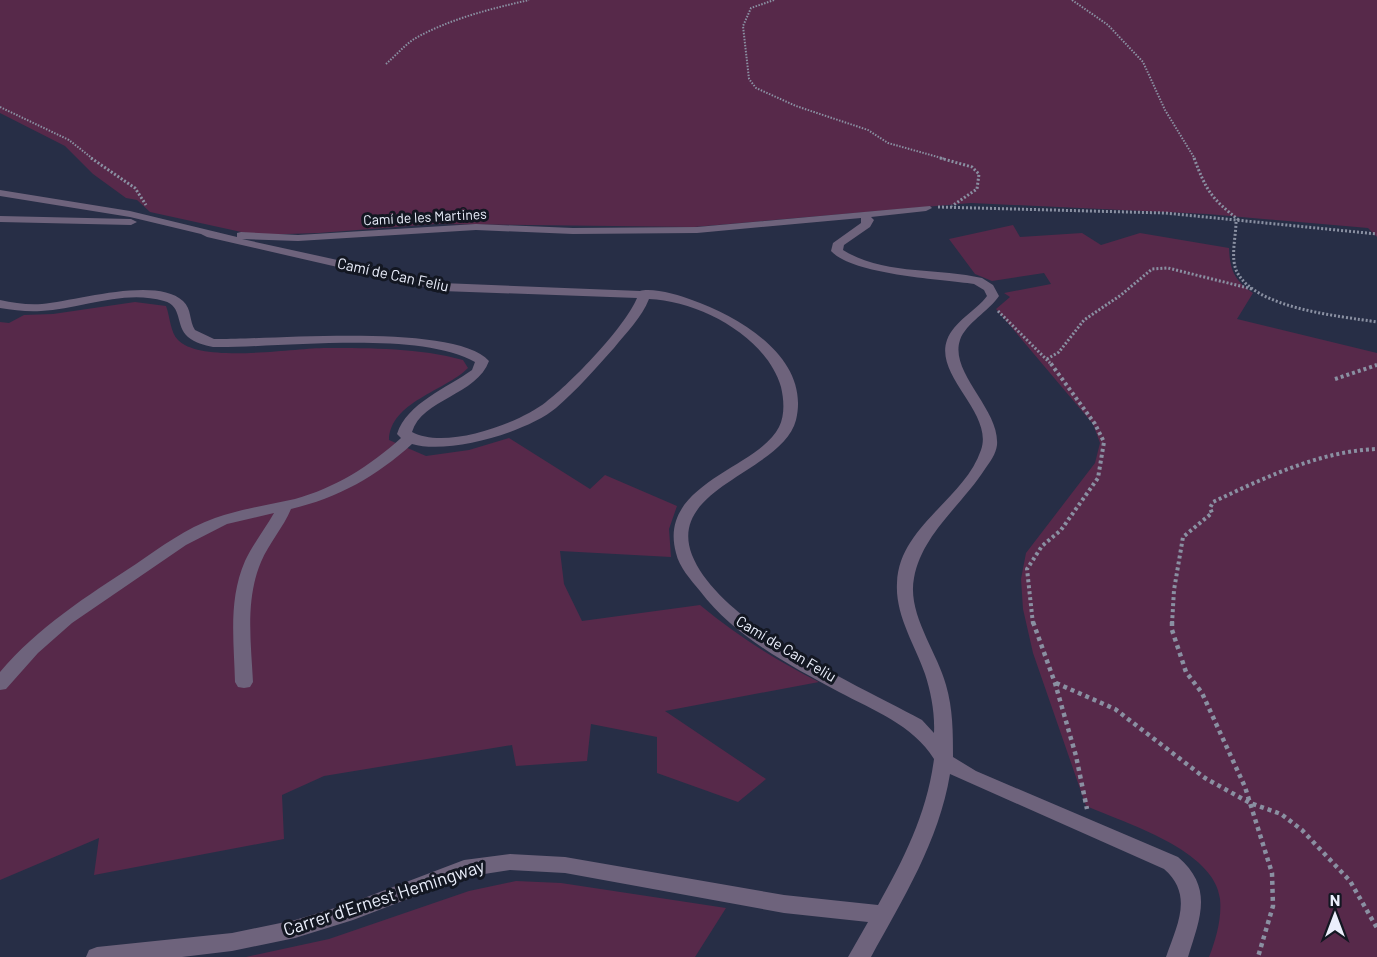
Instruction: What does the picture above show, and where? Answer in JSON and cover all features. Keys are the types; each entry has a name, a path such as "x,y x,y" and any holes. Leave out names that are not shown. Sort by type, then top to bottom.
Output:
{"street":[{"name":"Camí de les Martines","path":"0,193 130,214 207,234 298,238 476,227 573,231 697,230 926,208"},
{"path":"859,957 924,839 937,801 945,762 944,717 938,685 905,597 905,581 919,539 969,483 990,443 983,416 955,360 952,349 959,333 989,302 993,293 978,281 866,263 840,255 837,251 839,243 866,225 868,220 864,214"},
{"path":"0,219 133,222 155,219"},
{"name":"Camí de Can Feliu","path":"207,234 442,287 497,291 645,293 685,300 745,332 771,352 790,393 789,416 783,433 715,483 694,504 685,520 682,540 683,554 706,590 726,611 745,626 915,725 933,744 945,762 969,776 1171,862 1184,871 1191,885 1192,898 1176,957"},
{"path":"0,304 48,307 123,296 153,295 176,300 183,306 188,333 193,338 213,343 362,340 447,346 477,356 482,361 477,372 407,422 404,434 409,439 431,444 496,431 534,416 563,394 638,309 645,293"},
{"path":"0,684 27,652 66,618 184,538 219,522 327,494 360,479 409,439"},
{"path":"244,682 240,612 243,591 254,561 285,505"},
{"name":"Carrer d'Ernest Hemingway","path":"97,957 232,942 295,929 353,912 464,869 510,862 565,866 784,904 883,915"}],"path":[{"path":"386,64 412,40 480,11 529,0"},
{"path":"774,0 751,8 743,26 749,79 756,88 796,106 868,130 888,143 972,167 979,174 977,189 951,207"},
{"path":"1072,0 1108,25 1143,62 1165,110 1193,154 1206,190 1215,202 1242,222"},
{"path":"0,106 69,140 109,172 135,188 147,204 130,214"},
{"path":"926,208 1165,213 1236,222 1377,234"},
{"path":"1236,222 1234,258 1237,274 1252,289"},
{"path":"1047,359 1059,352 1084,320 1121,295 1152,269 1168,268 1252,289 1296,307 1377,322"},
{"path":"989,302 1047,359 1095,424 1104,442 1098,478 1061,530 1042,546 1027,569 1030,610 1036,636 1055,683 1076,756 1090,828"},
{"path":"1335,379 1377,365"},
{"path":"1258,957 1273,906 1272,873 1250,803 1221,731 1202,693 1186,672 1172,630 1174,590 1183,537 1212,513 1209,508 1213,502 1228,497 1245,486 1350,450 1377,449"},
{"path":"1055,683 1115,709 1205,778 1250,803 1281,814 1302,830 1350,882 1377,928"}],"shaded area":[{"path":"0,0 1377,0 1377,237 1368,228 1207,214 971,203 694,227 435,224 319,233 255,235 150,212 137,200 126,198 93,174 65,146 0,113"},
{"path":"1013,225 1020,237 1082,233 1101,245 1140,233 1229,248 1234,274 1241,284 1253,293 1237,319 1377,353 1377,957 1209,957 1218,928 1220,899 1214,882 1202,866 1166,840 1086,806 1033,653 1023,609 1021,579 1026,553 1095,463 1100,443 1093,424 996,309 1010,297 1004,293 1051,284 1044,273 992,281 975,274 949,239"},
{"path":"135,302 166,306 175,337 190,347 206,351 249,353 326,348 378,349 430,353 463,360 468,368 408,407 392,427 389,440 426,456 469,450 509,438 590,489 605,475 677,506 669,529 671,557 560,551 564,584 582,621 700,605 757,647 819,682 665,711 766,779 738,802 657,773 657,737 591,724 587,761 516,766 512,745 324,776 282,795 284,839 94,875 99,838 0,880 0,322 9,323 24,315 53,314"},
{"path":"516,881 561,883 726,908 695,957 246,957 329,939 469,891"}]}
